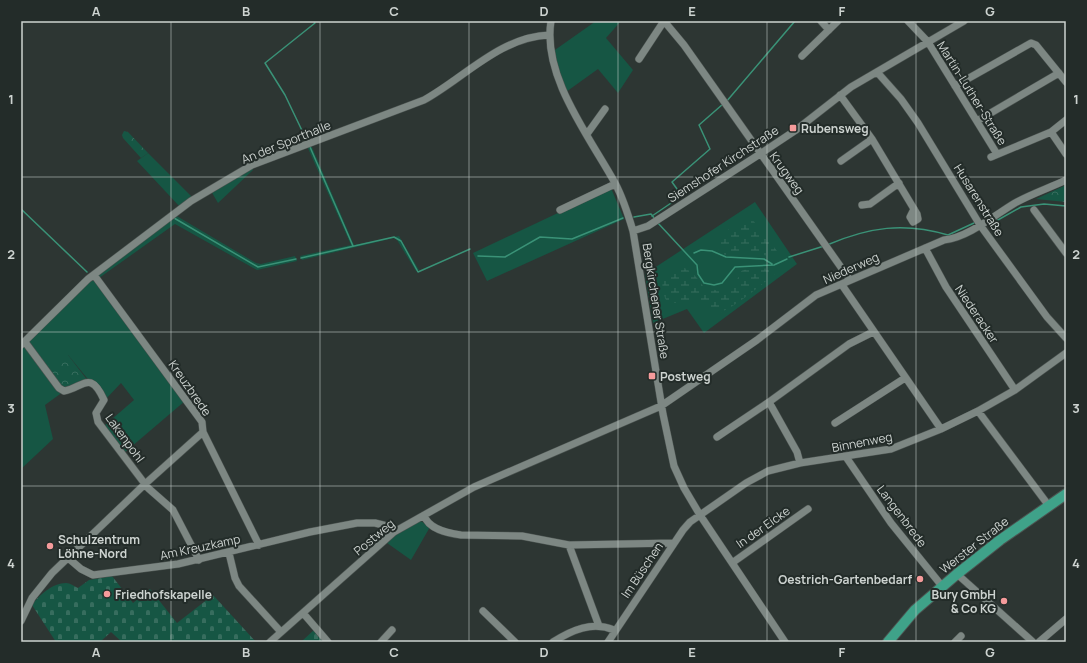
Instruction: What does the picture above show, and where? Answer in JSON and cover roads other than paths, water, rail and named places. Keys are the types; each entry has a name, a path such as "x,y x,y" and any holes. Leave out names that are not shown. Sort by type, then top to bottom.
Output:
{"main road":[{"name":"Werster Straße","path":"888,642 915,610 942,586 1000,540 1066,494"}],"street":[{"name":"Bergkirchener Straße","path":"551,21 549,35 551,54 559,84 615,184 624,202 633,231 661,406 674,466 684,488 700,516 785,642"},
{"path":"639,59 664,21"},
{"name":"Krugweg","path":"664,21 684,45 724,104 850,280"},
{"path":"821,21 829,30"},
{"path":"802,56 838,21"},
{"name":"Martin-Luther-Straße","path":"908,21 928,42 977,122 994,156 1051,132 1066,120"},
{"name":"Siemshofer Kirchstraße","path":"633,231 655,220 760,154 796,130 840,95 964,21"},
{"name":"An der Sporthalle","path":"23,344 88,279 191,201 252,165 424,100 442,90 488,56 531,38 549,35"},
{"path":"955,86 1031,43 1036,45 1066,82"},
{"name":"Husarenstraße","path":"877,72 901,99 918,123 980,225 1047,317 1066,338"},
{"path":"977,122 1059,73"},
{"path":"840,95 872,139 914,209"},
{"path":"587,134 605,109"},
{"path":"1051,132 1066,154"},
{"path":"841,161 872,139"},
{"name":"Niederweg","path":"661,406 757,340 816,295 944,240 951,239 980,225 1017,202 1066,180"},
{"path":"862,205 870,204 899,183"},
{"path":"560,210 615,184"},
{"path":"1034,210 1066,253"},
{"name":"Niederacker","path":"925,248 946,287 1015,390"},
{"name":"Kreuzbrede","path":"94,275 202,422 203,432 260,545"},
{"path":"842,285 941,429"},
{"path":"717,437 769,402 849,344 873,332"},
{"name":"Lakenpohl","path":"23,344 59,388 64,391 83,382 87,382 96,389 104,400 96,413 98,422 145,484 173,510 200,560"},
{"name":"Binnenweg","path":"700,516 755,477 768,471 800,463 891,450 941,429 978,411 1015,390 1066,353"},
{"path":"835,423 905,378"},
{"path":"769,402 797,452 800,463"},
{"name":"Postweg","path":"270,642 394,532 474,487 661,406"},
{"path":"978,411 1049,506"},
{"path":"21,621 32,598 68,557 145,484 203,432"},
{"name":"Langenbrede","path":"846,457 891,523 942,586"},
{"name":"In der Eicke","path":"732,563 808,509"},
{"path":"424,515 426,521 433,527 450,534 522,536 569,545 674,543"},
{"name":"Im Büschen","path":"608,642 614,630 683,530 700,516"},
{"name":"Am Kreuzkamp","path":"68,557 81,569 93,575 200,560 310,532 357,524 375,522 387,526 394,532"},
{"path":"569,545 599,626"},
{"path":"229,553 235,578 239,586 281,632"},
{"path":"957,574 1033,642"},
{"path":"483,611 515,642"},
{"path":"303,613 328,642"},
{"path":"1039,642 1066,619"},
{"path":"553,642 579,628 599,626 614,630"},
{"path":"381,642 392,630"},
{"path":"955,642 961,636"}],"waterway":[{"path":"307,141 285,95 265,63 315,23 314,21"},
{"path":"726,102 795,21"},
{"path":"682,196 672,182 710,149 699,125 723,104"},
{"path":"310,147 353,246"},
{"path":"652,216 677,199"},
{"path":"989,225 1021,207 1044,204 1066,206"},
{"path":"21,209 87,272"},
{"path":"634,217 651,214 655,219"},
{"path":"174,218 258,267 296,259"},
{"path":"478,256 505,257 540,237 572,239 623,218"},
{"path":"657,222 697,265 698,274 704,283 714,285 722,283 735,267 774,265 787,259"},
{"path":"827,245 872,230 901,228 932,231 948,235 974,223"},
{"path":"301,258 394,237 401,241 418,272 470,249"},
{"path":"789,257 824,246"},
{"path":"694,253 701,250 712,251 726,257 764,259 772,264"}],"place":[{"name":"Rubensweg","path":"793,128"},
{"name":"Postweg","path":"652,376"},
{"name":"Schulzentrum Löhne-Nord","path":"50,546"},
{"name":"Oestrich-Gartenbedarf","path":"920,579"},
{"name":"Friedhofskapelle","path":"107,594"},
{"name":"Bury GmbH & Co KG","path":"1004,601"}]}
